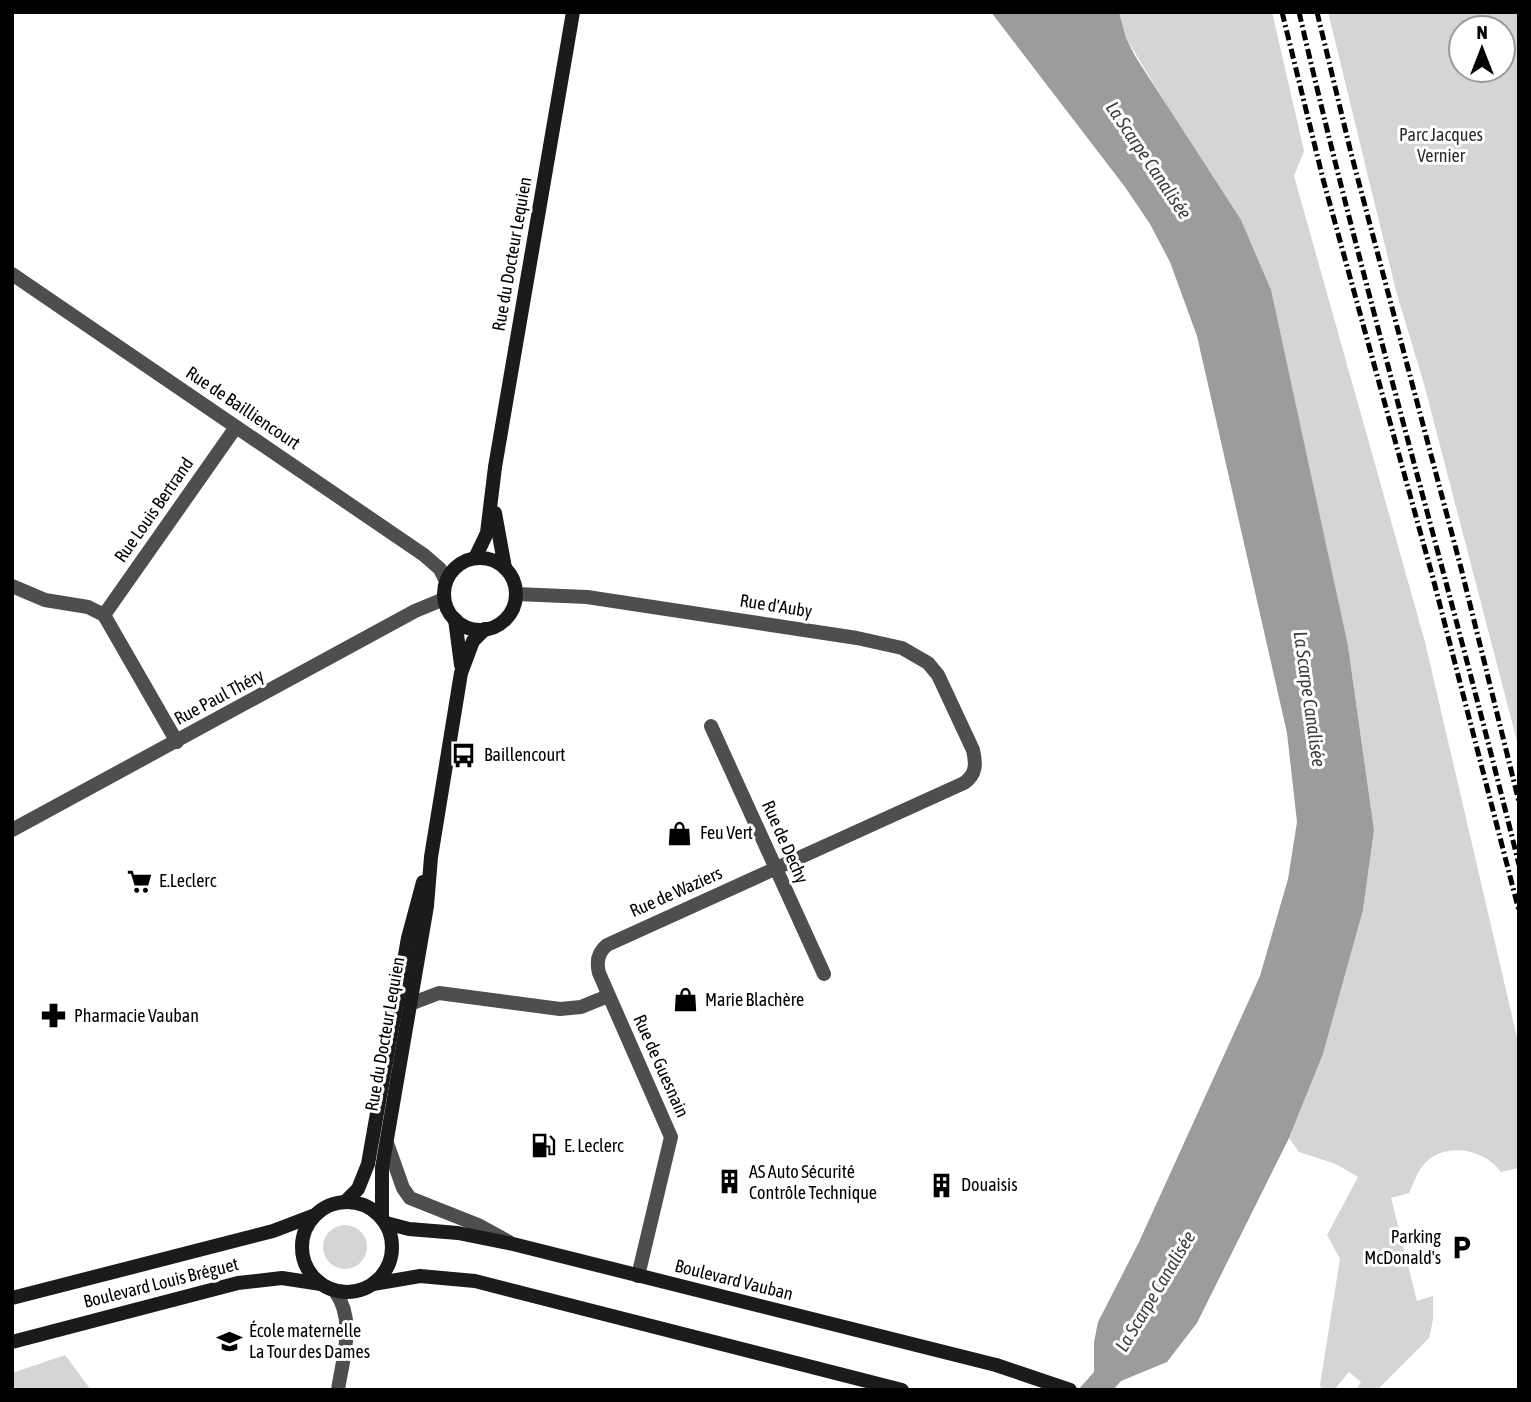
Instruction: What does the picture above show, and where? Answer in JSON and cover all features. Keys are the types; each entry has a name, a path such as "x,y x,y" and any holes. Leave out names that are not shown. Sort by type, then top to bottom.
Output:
{"main road":[{"name":"Rue du Docteur Lequien","path":"475,558 488,533 499,446 573,12"},
{"name":"Rue du Docteur Lequien","path":"493,502 505,568"},
{"path":"475,558 491,559 505,568 512,577 516,594 514,606 505,620 485,629 469,628 455,620 444,599 446,581 455,567 475,558"},
{"name":"Rue du Docteur Lequien","path":"455,620 461,673"},
{"name":"Rue du Docteur Lequien","path":"384,1220 382,1176 427,906 431,857 461,673 473,641 485,629"},
{"name":"Rue du Docteur Lequien","path":"345,1202 358,1189 366,1173 408,937 418,894 431,857"},
{"path":"373,1284 387,1269 391,1256 392,1242 384,1220 365,1206 345,1202 332,1204 315,1215 306,1227 302,1247 307,1268 328,1288 354,1292 373,1284 420,1276 475,1281 902,1390"},
{"name":"Boulevard Louis Bréguet","path":"12,1298 273,1231 315,1215"},
{"name":"Boulevard Vauban","path":"384,1220 409,1229 458,1233 513,1244 996,1365 1063,1387"},
{"name":"Boulevard Louis Bréguet","path":"12,1342 238,1283 282,1279 328,1288"}],"street":[{"name":"Rue de Bailliencourt","path":"12,274 424,555 440,569 446,581"},
{"name":"Rue Louis Bertrand","path":"104,615 236,426"},
{"path":"12,586 45,600 88,607 104,615 177,742"},
{"name":"Rue d'Auby","path":"516,594 587,597 857,638 902,648 928,663 938,675 973,750"},
{"name":"Rue Paul Théry","path":"12,830 415,611 444,599"},
{"name":"Rue de Dechy","path":"711,726 824,974"},
{"name":"Rue de Waziers","path":"608,996 597,966 599,954 607,944 964,783 974,773 976,763 973,750"},
{"path":"410,1004 439,992 548,1009 581,1007 608,996"},
{"name":"Rue de Guesnain","path":"608,996 671,1137 638,1276"},
{"path":"387,1143 403,1188 410,1198 478,1225 513,1244"},
{"path":"328,1288 345,1307 348,1324 338,1390"}],"green space":[{"path":"1119,12 1272,12 1304,151 1294,176 1425,642 1519,1046 1519,1169 1501,1172 1484,1157 1461,1150 1450,1151 1429,1159 1419,1171 1409,1193 1391,1198 1417,1301 1433,1296 1433,1320 1429,1338 1377,1390 1356,1390 1361,1382 1349,1372 1334,1390 1322,1390 1320,1385 1340,1259 1327,1235 1358,1177 1336,1164 1299,1152 1289,1138 1323,1054 1363,910 1374,830 1348,646 1183,132 1126,38"},
{"name":"Parc Jacques Vernier","path":"1328,12 1519,12 1519,749 1424,384 1396,291"},
{"path":"345,1225 360,1232 367,1247 360,1262 345,1269 330,1262 323,1247 330,1232"},
{"path":"65,1355 91,1390 12,1390 12,1373"}],"water":[{"name":"La Scarpe Canalisée","path":"991,12 1119,12 1126,38 1135,56 1241,220 1271,290 1348,646 1374,830 1363,910 1323,1054 1289,1138 1197,1323 1167,1362 1121,1381 1113,1390 1078,1390 1094,1372 1094,1342 1098,1322 1139,1242 1260,976 1288,879 1297,822 1287,733 1197,336 1170,262 1150,224 1125,187"}],"railway":[{"path":"1282,12 1323,179 1434,582 1519,911"},
{"path":"1299,12 1351,226 1519,865"},
{"path":"1317,12 1519,802"}],"place":[{"name":"Baillencourt","path":"464,755"},
{"name":"Feu Vert","path":"680,833"},
{"name":"E.Leclerc","path":"139,881"},
{"name":"Marie Blachère","path":"685,1000"},
{"name":"Pharmacie Vauban","path":"54,1016"},
{"name":"E. Leclerc","path":"544,1146"},
{"name":"AS Auto Sécurité Contrôle Technique","path":"729,1182"},
{"name":"Douaisis","path":"941,1185"},
{"name":"Parking McDonald's","path":"1461,1247"},
{"name":"École maternelle La Tour des Dames","path":"229,1341"}]}
